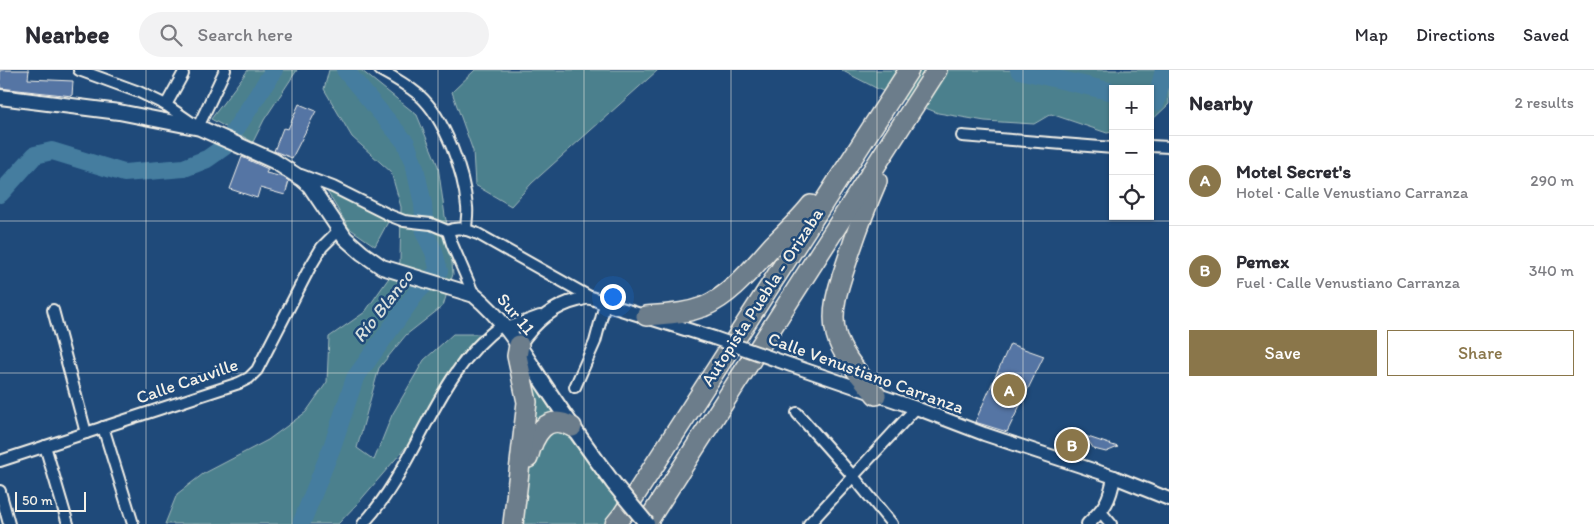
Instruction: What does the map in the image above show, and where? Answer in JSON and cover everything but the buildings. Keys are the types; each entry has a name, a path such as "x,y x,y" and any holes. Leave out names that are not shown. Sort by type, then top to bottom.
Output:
{"highway":[{"name":"Autopista Puebla - Orizaba","path":"615,524 908,70"},
{"name":"Autopista Puebla - Orizaba","path":"647,524 933,76"},
{"path":"876,395 854,366 836,334 836,294 864,212 899,130"},
{"path":"646,316 680,314 709,304 723,296 807,210 867,133"},
{"path":"513,524 527,402 518,360 519,345"},
{"path":"513,524 531,449 536,436 541,429 553,422 563,422 572,427"}],"main road":[{"name":"Sur 11","path":"0,98 119,112 199,127 274,161 291,172 310,186 339,230 353,246 382,267 474,295 505,326 572,427 614,484 647,524"}],"street":[{"path":"79,70 96,72 139,92 166,105 199,127 225,70"},
{"path":"386,71 420,96 436,115 448,135 460,172 467,207 466,230"},
{"path":"166,105 183,74"},
{"path":"962,136 1109,148"},
{"path":"1154,146 1169,147"},
{"name":"Calle Venustiano Carranza","path":"291,172 333,187 391,216 431,224 448,230 454,228 478,234 590,298 605,304 714,338 916,408 984,434 1114,477 1169,498"},
{"name":"Calle Cauville","path":"0,461 239,383 249,378 258,370 322,247 339,230"},
{"path":"448,230 474,295"},
{"path":"519,345 545,316 566,304 590,298"},
{"path":"575,387 595,342 605,304"},
{"path":"53,310 86,433"},
{"path":"363,524 382,500 459,367 478,344 505,326 545,316"},
{"path":"809,524 852,475 916,408"},
{"path":"797,413 892,524"},
{"path":"103,427 133,524"},
{"path":"45,446 68,524"},
{"path":"1088,524 1101,512 1111,494 1114,477"},
{"path":"0,491 9,524"},
{"path":"1101,512 1111,524"}],"green space":[{"path":"248,70 297,70 264,120 253,142 211,119"},
{"path":"329,70 361,70 417,115 438,166 449,231 453,274 443,306 406,335 379,368 357,448 374,460 392,415 424,360 453,334 483,334 459,357 412,440 338,524 165,524 177,494 203,474 268,440 306,412 327,382 329,337 365,312 400,262 401,207 391,172 352,137 324,89"},
{"path":"475,70 658,70 532,183 511,206 475,185 473,151 452,92"},
{"path":"841,70 1169,70 1169,104 1154,118 1154,85 1109,85 1109,133 1107,133 1051,114 1034,124 985,121 938,113 878,89"},
{"path":"325,188 385,215 388,222 375,246 349,228"},
{"path":"523,365 553,414 534,427"},
{"path":"564,431 622,506 606,524 519,524 530,464 538,442 544,432"}],"waterway":[{"path":"0,194 35,155 52,151 124,173 184,168 207,159 224,147 274,70"},
{"name":"Río Blanco","path":"301,524 332,447 355,378 417,292 439,271 434,252 425,234 423,204 415,168 406,143 345,70"},
{"name":"Río Blanco","path":"1019,70 1109,91"},
{"name":"Río Blanco","path":"1154,101 1156,102 1164,70"}],"place":[{"name":"Motel Secret's","path":"1009,390"},
{"name":"Pemex","path":"1072,445"}]}
